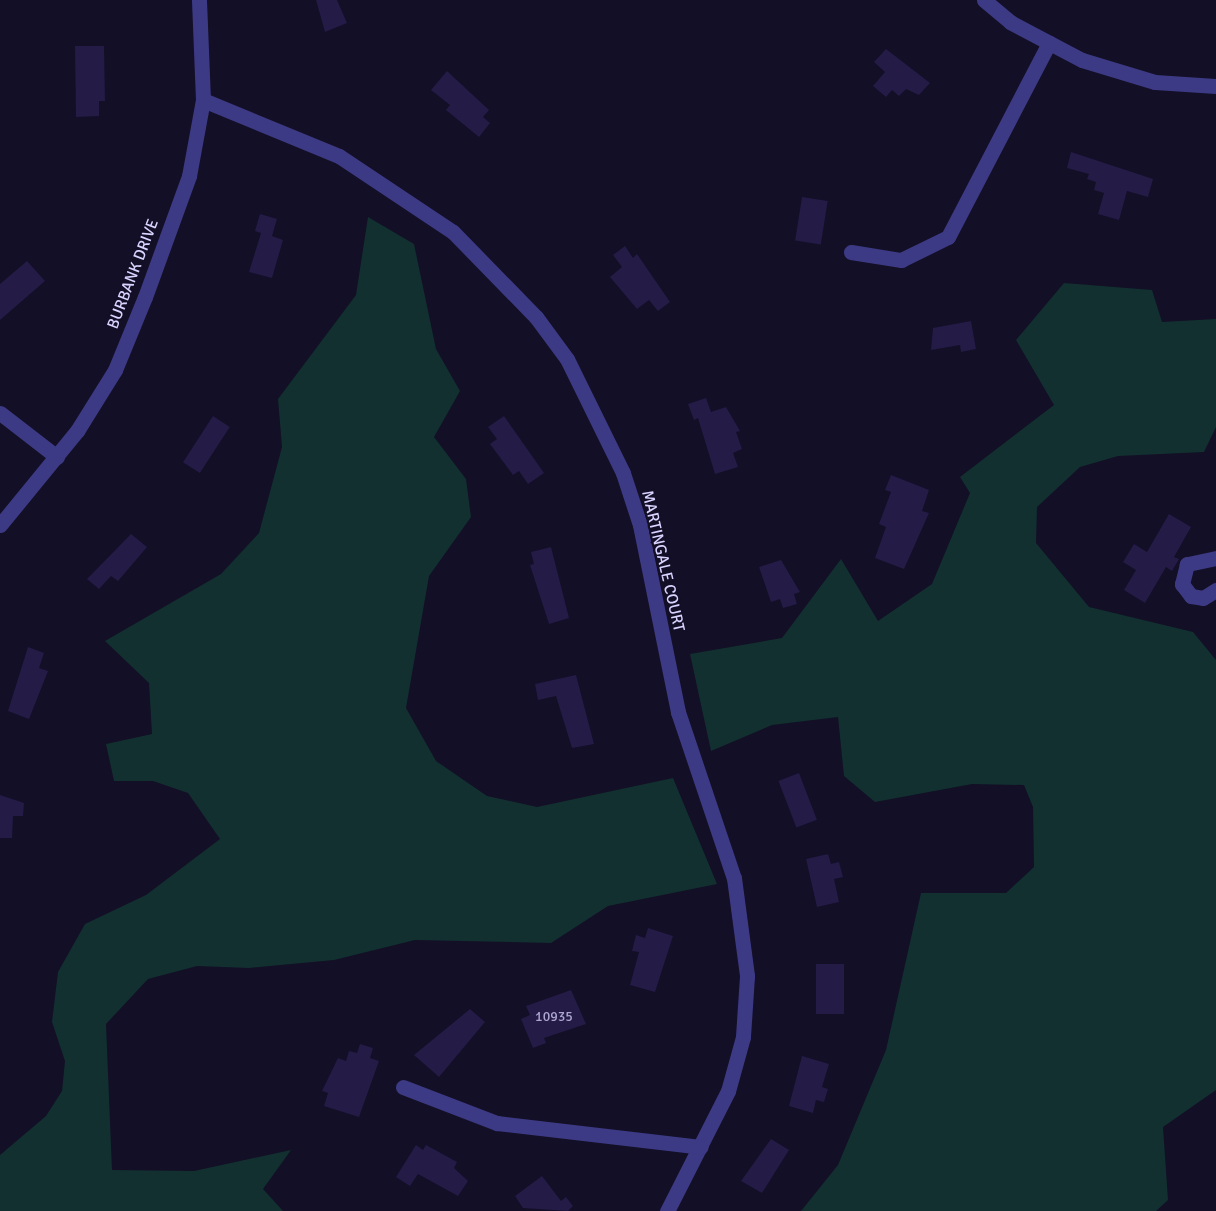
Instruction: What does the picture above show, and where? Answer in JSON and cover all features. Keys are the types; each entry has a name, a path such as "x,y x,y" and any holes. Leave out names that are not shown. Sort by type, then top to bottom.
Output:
{"street":[{"name":"BURBANK DRIVE","path":"0,525 57,457 115,370 145,297 189,176 203,100 199,0"},
{"path":"984,0 1010,22 1049,43 1120,74 1216,86"},
{"path":"851,252 901,260 948,237 1049,43"},
{"name":"MARTINGALE COURT","path":"203,100 339,156 453,232 536,317 567,359 603,425 640,525 678,712 734,878 743,921 747,976 742,1037 728,1091 667,1211"},
{"path":"0,413 57,457"},
{"path":"1216,558 1187,564 1182,584 1197,597 1216,590"},
{"path":"403,1087 497,1123 701,1147"}],"green space":[{"path":"368,217 414,244 436,349 460,391 434,437 466,479 471,517 429,576 406,708 436,761 487,796 537,807 673,778 717,884 608,906 551,943 415,940 334,960 249,968 197,966 148,979 106,1024 112,1170 194,1171 291,1150 263,1189 283,1211 0,1211 0,1155 46,1116 62,1091 65,1061 52,1022 58,972 85,924 146,895 220,839 188,793 153,781 114,781 106,744 152,734 149,683 105,641 221,574 259,533 282,447 278,399 356,295"},
{"path":"1064,283 1152,290 1162,322 1216,319 1216,427 1204,452 1118,456 1080,467 1037,507 1036,543 1089,607 1193,632 1216,660 1216,1090 1163,1127 1168,1200 1156,1211 801,1211 838,1165 886,1050 921,893 1006,893 1034,867 1033,807 1024,785 972,784 875,802 844,776 838,717 772,725 711,751 690,654 782,638 841,559 878,621 932,584 970,493 960,477 1054,405 1016,340"}],"building":[{"path":"316,0 337,0 347,23 325,32"},
{"path":"75,46 104,46 105,101 99,101 99,116 76,117"},
{"path":"886,49 930,83 919,95 906,89 899,96 892,90 886,97 873,86 885,72 874,62"},
{"path":"447,71 489,110 483,117 490,123 479,137 446,110 450,105 431,90"},
{"path":"1071,152 1153,179 1148,197 1127,191 1119,220 1098,214 1104,193 1094,190 1096,182 1087,179 1089,174 1067,168"},
{"path":"802,197 828,201 821,245 795,240"},
{"path":"260,214 277,219 272,236 283,240 272,278 249,272 261,233 255,231"},
{"path":"625,246 633,258 637,254 670,302 658,311 649,300 637,309 610,277 622,267 613,255"},
{"path":"27,261 45,281 0,320 0,284"},
{"path":"971,321 976,349 961,352 960,345 931,350 933,328"},
{"path":"706,398 711,412 726,407 740,431 736,432 742,449 733,453 738,467 715,474 698,418 694,420 688,404"},
{"path":"213,416 230,427 200,473 183,462"},
{"path":"504,416 544,473 528,484 519,471 513,475 490,444 497,439 488,427"},
{"path":"891,475 929,490 922,511 929,513 904,569 875,558 886,527 879,524 891,492 885,490"},
{"path":"1169,514 1191,527 1174,557 1179,559 1172,571 1166,567 1145,603 1124,590 1136,570 1123,562 1134,544 1147,552"},
{"path":"131,534 147,547 118,581 111,576 99,589 87,579"},
{"path":"551,547 569,618 549,624 530,565 534,564 531,552"},
{"path":"781,560 800,592 794,594 797,604 783,608 780,599 771,602 759,567"},
{"path":"28,647 44,653 39,668 48,671 29,719 8,711"},
{"path":"576,675 594,744 572,748 556,696 538,700 535,684"},
{"path":"799,773 817,820 796,828 778,781"},
{"path":"0,795 24,803 23,816 13,816 12,838 0,838"},
{"path":"828,854 831,864 839,862 843,877 834,879 839,902 817,907 806,859"},
{"path":"648,928 673,936 655,992 630,985 639,952 632,951 636,935 645,938"},
{"path":"816,964 844,964 844,1014 816,1014"},
{"path":"571,990 586,1024 544,1038 546,1043 533,1048 521,1019 530,1015 526,1006"},
{"path":"470,1009 485,1022 439,1077 414,1055"},
{"path":"360,1044 373,1048 370,1058 379,1061 359,1117 324,1106 328,1093 322,1091 338,1058 346,1061 349,1051 357,1053"},
{"path":"802,1056 829,1064 822,1087 828,1089 824,1102 816,1100 813,1113 789,1106"},
{"path":"771,1139 789,1150 762,1193 741,1181"},
{"path":"416,1145 423,1150 426,1145 457,1162 454,1168 468,1181 458,1196 418,1174 410,1186 396,1177"},
{"path":"542,1176 561,1201 566,1197 573,1206 568,1211 523,1208 515,1196"}]}
